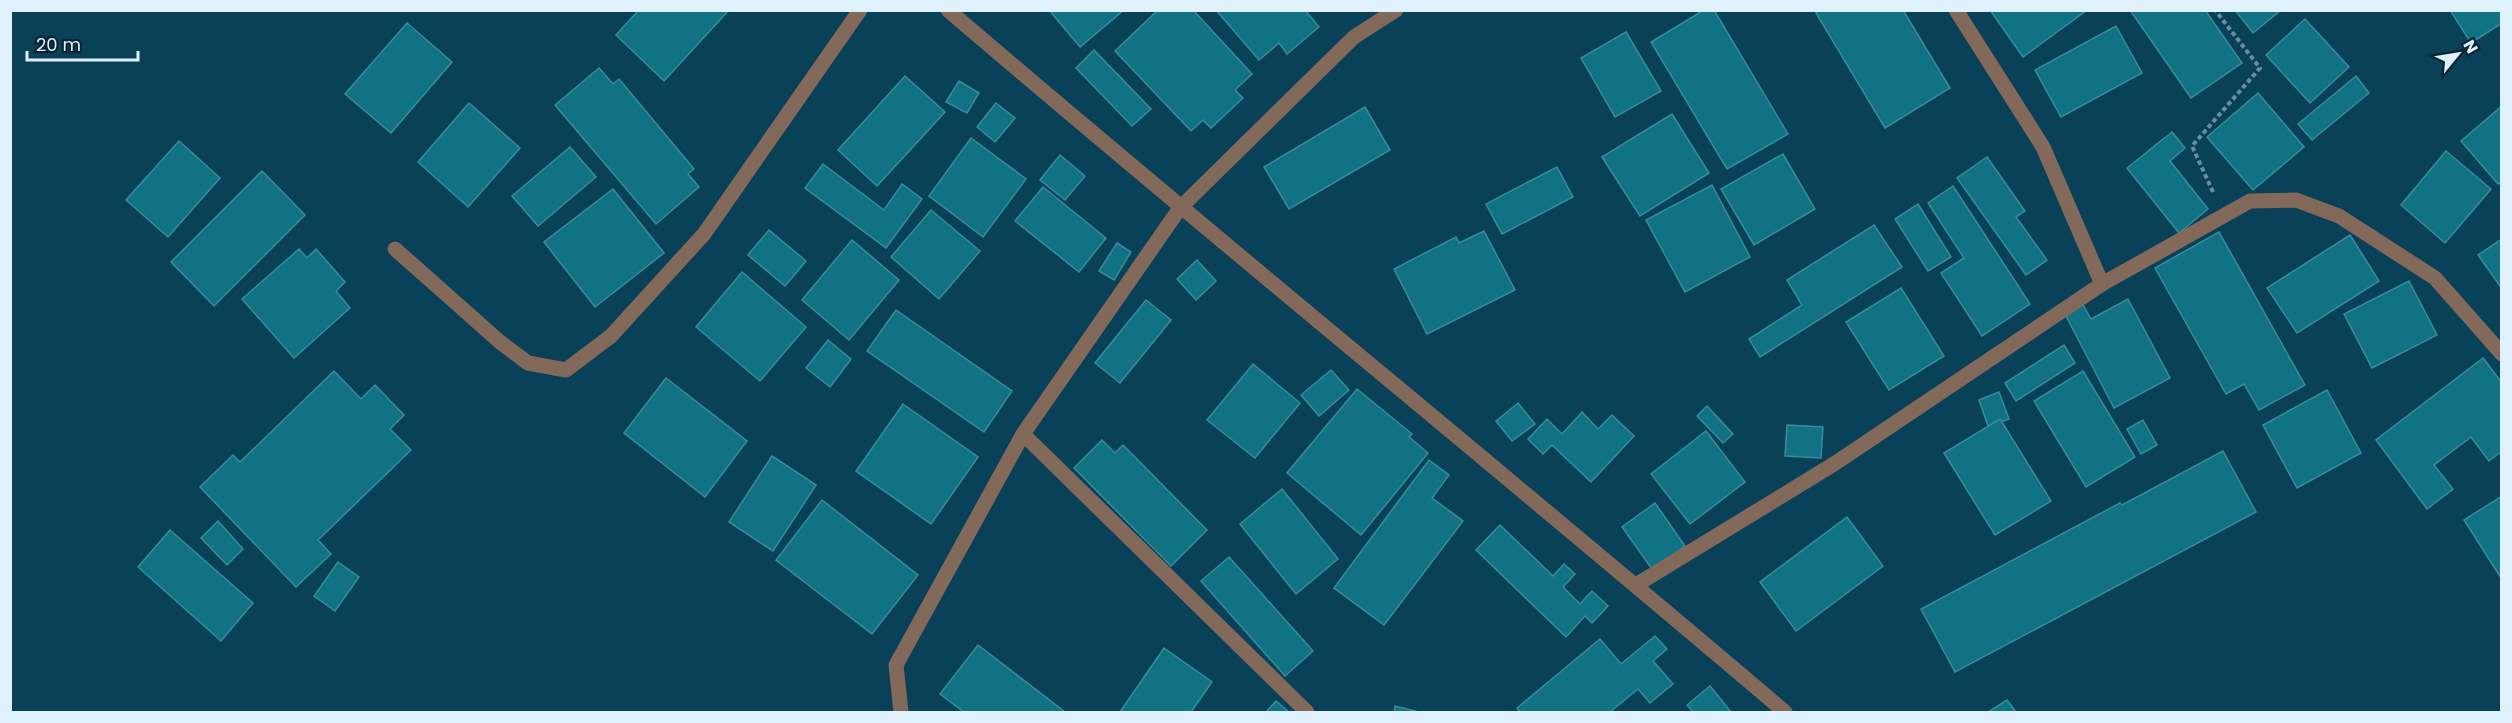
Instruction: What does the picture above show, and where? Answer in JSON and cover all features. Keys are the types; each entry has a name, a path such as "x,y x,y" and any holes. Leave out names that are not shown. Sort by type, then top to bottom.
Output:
{"street":[{"path":"395,249 500,342 528,363 566,370 611,336 704,234 860,10"},
{"path":"948,10 1180,208 1636,585 1785,712"},
{"path":"901,712 896,665 1023,434 1180,208 1354,37 1396,10"},
{"path":"1956,10 2043,147 2102,284"},
{"path":"1636,585 1834,464 2102,284 2250,201 2296,200 2339,216 2435,278 2502,354"},
{"path":"1023,434 1307,712"}],"path":[{"path":"2215,10 2260,68 2192,146 2215,198"}],"building":[{"path":"639,10 729,10 664,81 616,35"},
{"path":"1049,10 1124,10 1080,47"},
{"path":"1158,10 1193,10 1252,74 1235,90 1243,98 1211,128 1203,120 1191,131 1115,51"},
{"path":"1216,10 1305,10 1319,27 1287,54 1279,43 1259,60"},
{"path":"1704,10 1714,10 1788,134 1727,169 1651,42"},
{"path":"1820,10 1903,10 1950,88 1885,128 1816,13"},
{"path":"1990,10 2087,10 2023,57"},
{"path":"2130,10 2205,10 2242,63 2191,98"},
{"path":"2235,10 2281,10 2253,33"},
{"path":"2450,10 2502,10 2502,23 2471,43"},
{"path":"2305,19 2349,67 2310,103 2266,55"},
{"path":"407,23 452,62 391,133 345,94"},
{"path":"2116,26 2142,73 2061,117 2035,70"},
{"path":"1626,32 1661,91 1615,117 1581,58"},
{"path":"1094,50 1151,109 1132,126 1076,68"},
{"path":"599,68 613,84 619,79 694,169 688,174 699,187 656,224 555,105"},
{"path":"905,76 945,112 877,186 838,150"},
{"path":"2356,76 2369,93 2312,140 2298,124"},
{"path":"959,81 979,93 967,113 946,102"},
{"path":"2258,93 2304,147 2253,190 2207,137"},
{"path":"469,103 520,148 468,207 418,162"},
{"path":"996,103 1015,118 995,142 977,127"},
{"path":"2502,106 2502,181 2498,184 2461,141"},
{"path":"1365,107 1390,150 1289,209 1264,167"},
{"path":"1672,114 1709,173 1640,216 1602,157"},
{"path":"2172,132 2185,148 2170,161 2208,209 2179,233 2127,168"},
{"path":"971,138 1026,179 983,237 929,196"},
{"path":"179,141 220,178 168,237 126,200"},
{"path":"570,147 596,177 538,226 512,196"},
{"path":"2446,151 2491,189 2445,243 2401,205"},
{"path":"1783,154 1815,209 1754,245 1721,189"},
{"path":"1060,155 1085,176 1065,200 1040,180"},
{"path":"1987,157 2025,211 2016,217 2047,260 2026,275 1957,178"},
{"path":"823,164 884,210 902,184 922,199 886,248 805,188"},
{"path":"1557,167 1573,197 1502,234 1486,204"},
{"path":"262,171 305,215 214,306 171,262"},
{"path":"1712,185 1750,257 1685,292 1646,220"},
{"path":"1953,186 2030,304 1982,336 1941,273 1964,258 1928,203"},
{"path":"1043,187 1106,238 1079,272 1015,221"},
{"path":"613,189 664,253 595,307 544,242"},
{"path":"1918,204 1951,257 1928,271 1895,219"},
{"path":"931,210 980,251 939,299 891,257"},
{"path":"1874,225 1902,267 1760,357 1749,339 1802,305 1787,280"},
{"path":"769,230 806,261 785,286 748,255"},
{"path":"1484,231 1515,290 1427,334 1394,269 1456,237 1459,243"},
{"path":"2219,232 2305,385 2259,410 2244,384 2226,394 2155,268"},
{"path":"2350,235 2379,281 2297,333 2267,288"},
{"path":"2502,239 2502,289 2478,255"},
{"path":"852,240 899,280 849,340 802,300"},
{"path":"1117,243 1131,252 1114,280 1099,271"},
{"path":"299,249 307,258 316,249 345,282 336,291 350,308 294,358 242,299"},
{"path":"1197,260 1216,281 1196,300 1177,279"},
{"path":"742,272 806,327 760,381 696,327"},
{"path":"2409,281 2437,335 2372,368 2344,314"},
{"path":"1901,288 1944,356 1889,390 1846,322"},
{"path":"2128,299 2170,378 2114,408 2065,314 2083,305 2091,319"},
{"path":"1146,300 1171,320 1120,383 1095,363"},
{"path":"896,310 1012,391 984,432 867,351"},
{"path":"828,340 851,359 830,387 806,368"},
{"path":"2064,345 2075,363 2016,401 2005,383"},
{"path":"2483,358 2502,383 2502,451 2489,461 2471,437 2434,465 2453,489 2427,509 2376,440"},
{"path":"1253,364 1300,403 1255,458 1207,420"},
{"path":"1331,370 1349,390 1319,416 1301,395"},
{"path":"334,371 361,399 375,385 404,415 390,429 411,450 318,540 331,554 296,587 200,487 233,455 240,462"},
{"path":"2083,371 2135,457 2086,487 2034,401"},
{"path":"666,378 747,441 705,497 624,433"},
{"path":"1357,389 1412,434 1409,437 1428,453 1361,535 1287,473"},
{"path":"2327,390 2361,453 2297,488 2263,425"},
{"path":"1999,392 2009,419 1988,426 1979,400"},
{"path":"1518,403 1535,424 1512,441 1496,421"},
{"path":"903,404 978,457 931,524 856,471"},
{"path":"1707,406 1733,434 1723,443 1697,416"},
{"path":"1582,412 1598,429 1612,415 1634,436 1591,482 1552,445 1543,454 1528,439 1547,419 1562,434"},
{"path":"2000,419 2051,501 1995,535 1944,453"},
{"path":"2143,420 2157,445 2141,454 2127,429"},
{"path":"1787,425 1823,427 1821,458 1785,456"},
{"path":"1706,431 1745,482 1690,524 1651,474"},
{"path":"1102,440 1115,453 1123,445 1207,530 1171,566 1074,468"},
{"path":"2223,451 2256,512 1955,672 1921,609"},
{"path":"772,456 816,485 773,551 729,522"},
{"path":"1429,460 1449,475 1432,498 1463,521 1384,625 1334,588"},
{"path":"1282,489 1338,559 1296,594 1240,524"},
{"path":"2502,496 2502,577 2501,578 2464,520"},
{"path":"822,500 918,575 872,634 776,560"},
{"path":"1655,503 1685,546 1652,569 1622,527"},
{"path":"1847,517 1883,566 1796,631 1760,582"},
{"path":"218,521 243,549 227,565 201,538"},
{"path":"1500,525 1553,576 1564,564 1575,574 1563,587 1580,604 1592,591 1608,606 1592,623 1585,616 1566,637 1476,550"},
{"path":"170,530 253,603 221,641 138,567"},
{"path":"1229,557 1313,651 1285,676 1201,581"},
{"path":"338,562 359,577 335,611 314,596"},
{"path":"1655,636 1667,649 1653,661 1673,684 1650,703 1638,689 1610,712 1520,712 1517,708 1600,639 1621,664"},
{"path":"978,645 1065,712 964,712 940,694"},
{"path":"1164,648 1212,682 1191,712 1120,712"},
{"path":"1710,686 1731,712 1693,712 1687,705"},
{"path":"2007,700 2016,712 1988,712"},
{"path":"1276,701 1289,712 1266,712"},
{"path":"1395,706 1419,712 1394,712"}]}
